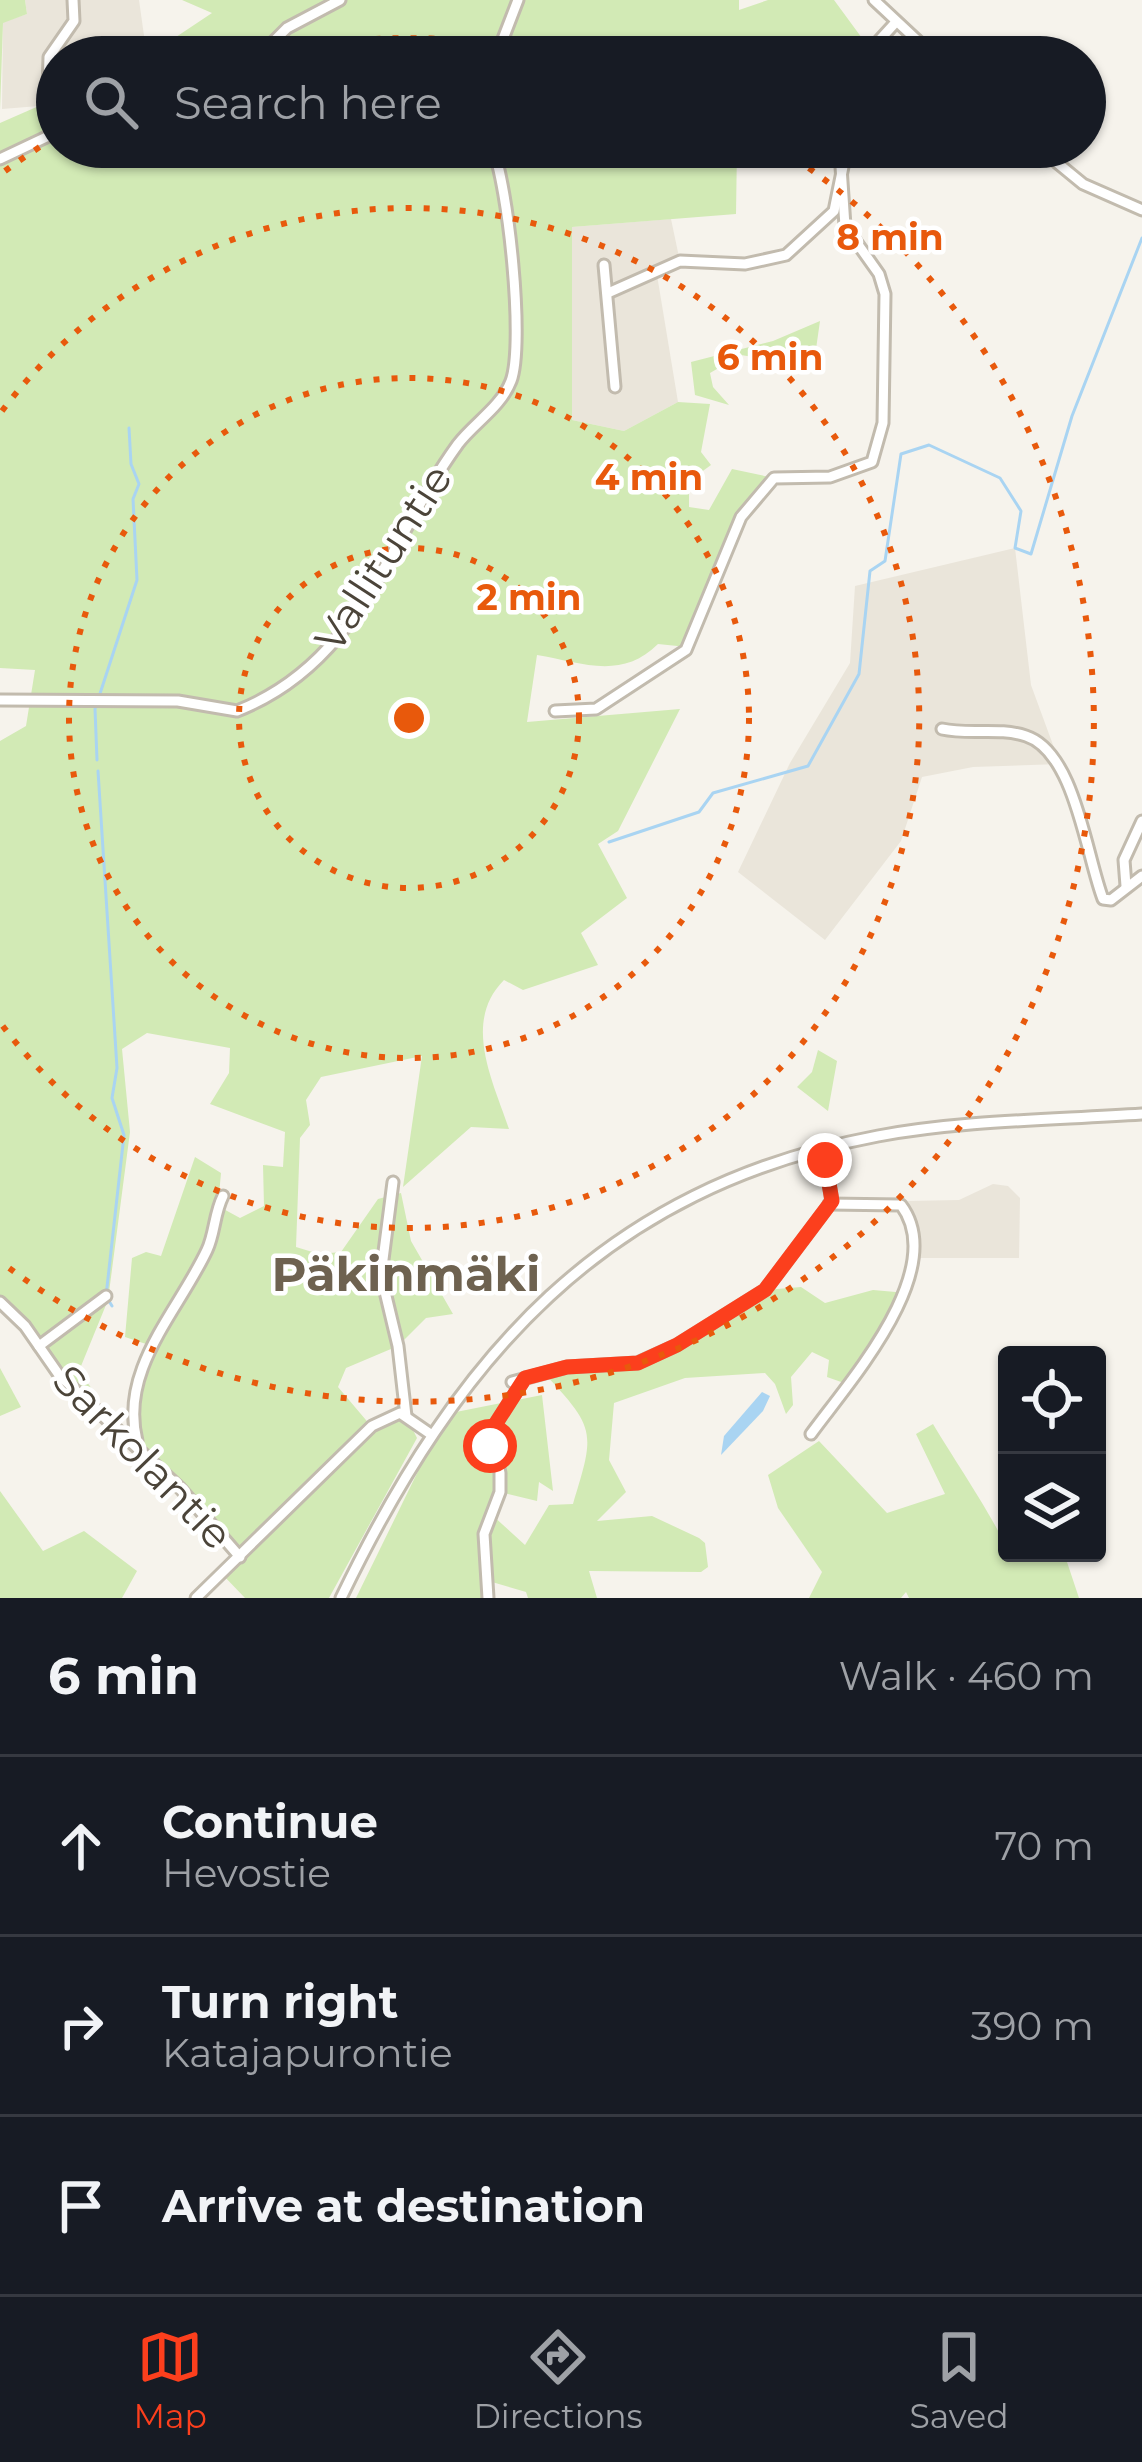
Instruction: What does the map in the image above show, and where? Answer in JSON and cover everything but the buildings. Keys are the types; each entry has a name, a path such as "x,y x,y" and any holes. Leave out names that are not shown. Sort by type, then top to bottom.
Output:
{"street":[{"path":"63,36 74,20 73,0"},
{"path":"278,36 340,0"},
{"path":"504,36 518,0"},
{"path":"874,0 912,36"},
{"path":"883,36 896,22"},
{"path":"0,159 36,142"},
{"name":"Vallituntie","path":"0,700 178,700 237,711 308,669 345,632 460,441 511,382 514,289 500,168"},
{"path":"608,293 680,261 745,264 786,255 834,211 841,168"},
{"path":"555,711 596,709 686,650 741,517 774,478 830,477 872,463 883,423 885,295 879,274 845,226 841,168"},
{"path":"1064,168 1083,184 1142,210"},
{"path":"604,265 615,387"},
{"path":"942,729 1016,734 1044,745 1062,771 1103,899 1111,900 1142,876"},
{"path":"1126,886 1124,860 1142,821"},
{"path":"341,1598 429,1433 514,1328 610,1248 698,1197 823,1149 932,1128 1142,1114"},
{"path":"512,1382 567,1367 638,1363 677,1345 765,1290 829,1204 823,1149"},
{"path":"393,1182 381,1275 398,1346 406,1416"},
{"path":"138,1446 134,1390 205,1255 223,1196"},
{"path":"812,1435 895,1317 908,1293 911,1266 907,1214 901,1205 829,1204"},
{"path":"39,1346 106,1296"},
{"name":"Sarkolantie","path":"0,1302 79,1396 138,1446 240,1557"},
{"path":"488,1598 484,1534 500,1473 491,1431 525,1378"},
{"path":"196,1598 372,1426 392,1413 406,1416 429,1433"}],"shaded area":[{"path":"25,0 139,0 144,36 36,36 36,106 2,109 3,22 27,14"},
{"path":"671,219 679,257 657,275 678,402 624,431 572,420 572,227"},
{"path":"1015,548 1031,685 1060,764 973,767 922,777 901,841 825,940 738,872 790,763 850,663 855,586"},
{"path":"993,1184 1008,1186 1020,1198 1019,1258 917,1258 908,1201 959,1200"}],"green space":[{"path":"0,0 25,0 27,14 3,23 0,110"},
{"path":"182,0 739,0 739,10 768,0 834,0 860,36 178,36 212,13"},
{"path":"36,107 36,168 737,168 736,214 572,227 572,420 624,431 678,402 710,404 701,452 711,465 689,481 689,507 709,510 732,469 774,478 745,511 687,647 658,644 615,666 537,655 527,722 680,709 618,831 598,844 627,898 581,933 598,965 523,990 504,980 492,996 483,1033 489,1072 509,1129 471,1127 403,1187 422,1056 321,1077 306,1100 310,1125 300,1138 296,1247 319,1254 341,1252 378,1199 401,1193 411,1241 453,1314 426,1318 398,1346 346,1368 338,1387 371,1426 406,1416 417,1438 329,1598 245,1598 222,1574 239,1558 138,1446 131,1407 152,1346 125,1337 132,1258 146,1252 161,1256 195,1157 221,1173 218,1206 240,1218 264,1206 263,1165 283,1167 285,1132 210,1104 229,1073 230,1048 147,1033 122,1049 130,1132 108,1300 79,1371 100,1400 64,1396 27,1333 0,1307 0,741 26,726 35,670 0,668 0,123"},
{"path":"820,321 816,349 798,347 783,362 741,355 710,373 713,387 729,405 695,395 691,362 773,341"},
{"path":"818,1050 837,1061 828,1111 797,1087 812,1072"},
{"path":"801,1287 825,1303 873,1290 907,1293 844,1383 827,1377 829,1360 812,1352 791,1377 793,1405 786,1414 775,1384 765,1373 685,1378 614,1403 609,1460 626,1492 597,1521 652,1516 699,1538 705,1543 708,1567 701,1572 589,1571 597,1598 528,1598 526,1592 492,1582 491,1598 356,1598 425,1457 456,1412 542,1395 553,1491 539,1482 537,1501 500,1492 491,1514 525,1545 549,1505 573,1504 587,1446 582,1420 545,1374 637,1363 765,1290"},
{"path":"0,1368 21,1407 0,1416"},
{"path":"933,1424 998,1532 998,1562 1067,1562 1079,1598 909,1598 906,1592 901,1598 809,1598 822,1572 778,1508 768,1475 819,1441 887,1513 945,1494 916,1434"},
{"path":"0,1491 43,1551 84,1531 137,1571 122,1598 0,1598"}],"water":[{"path":"762,1392 770,1396 763,1411 721,1455 724,1436"}],"waterway":[{"path":"609,842 699,812 713,793 808,766 859,674 870,571 885,561 901,454 929,445 1000,478 1021,511 1015,548 1031,554 1072,416 1142,238"},
{"path":"97,760 95,709 137,580 133,499 139,484 131,464 129,428"},
{"path":"98,771 117,1068 112,1098 124,1135 106,1296 112,1306"}],"district":[{"name":"Päkinmäki","path":"406,1274"}],"route":[{"path":"490,1446 491,1431 525,1378 567,1367 638,1363 677,1345 765,1290 832,1201 825,1160"}]}
